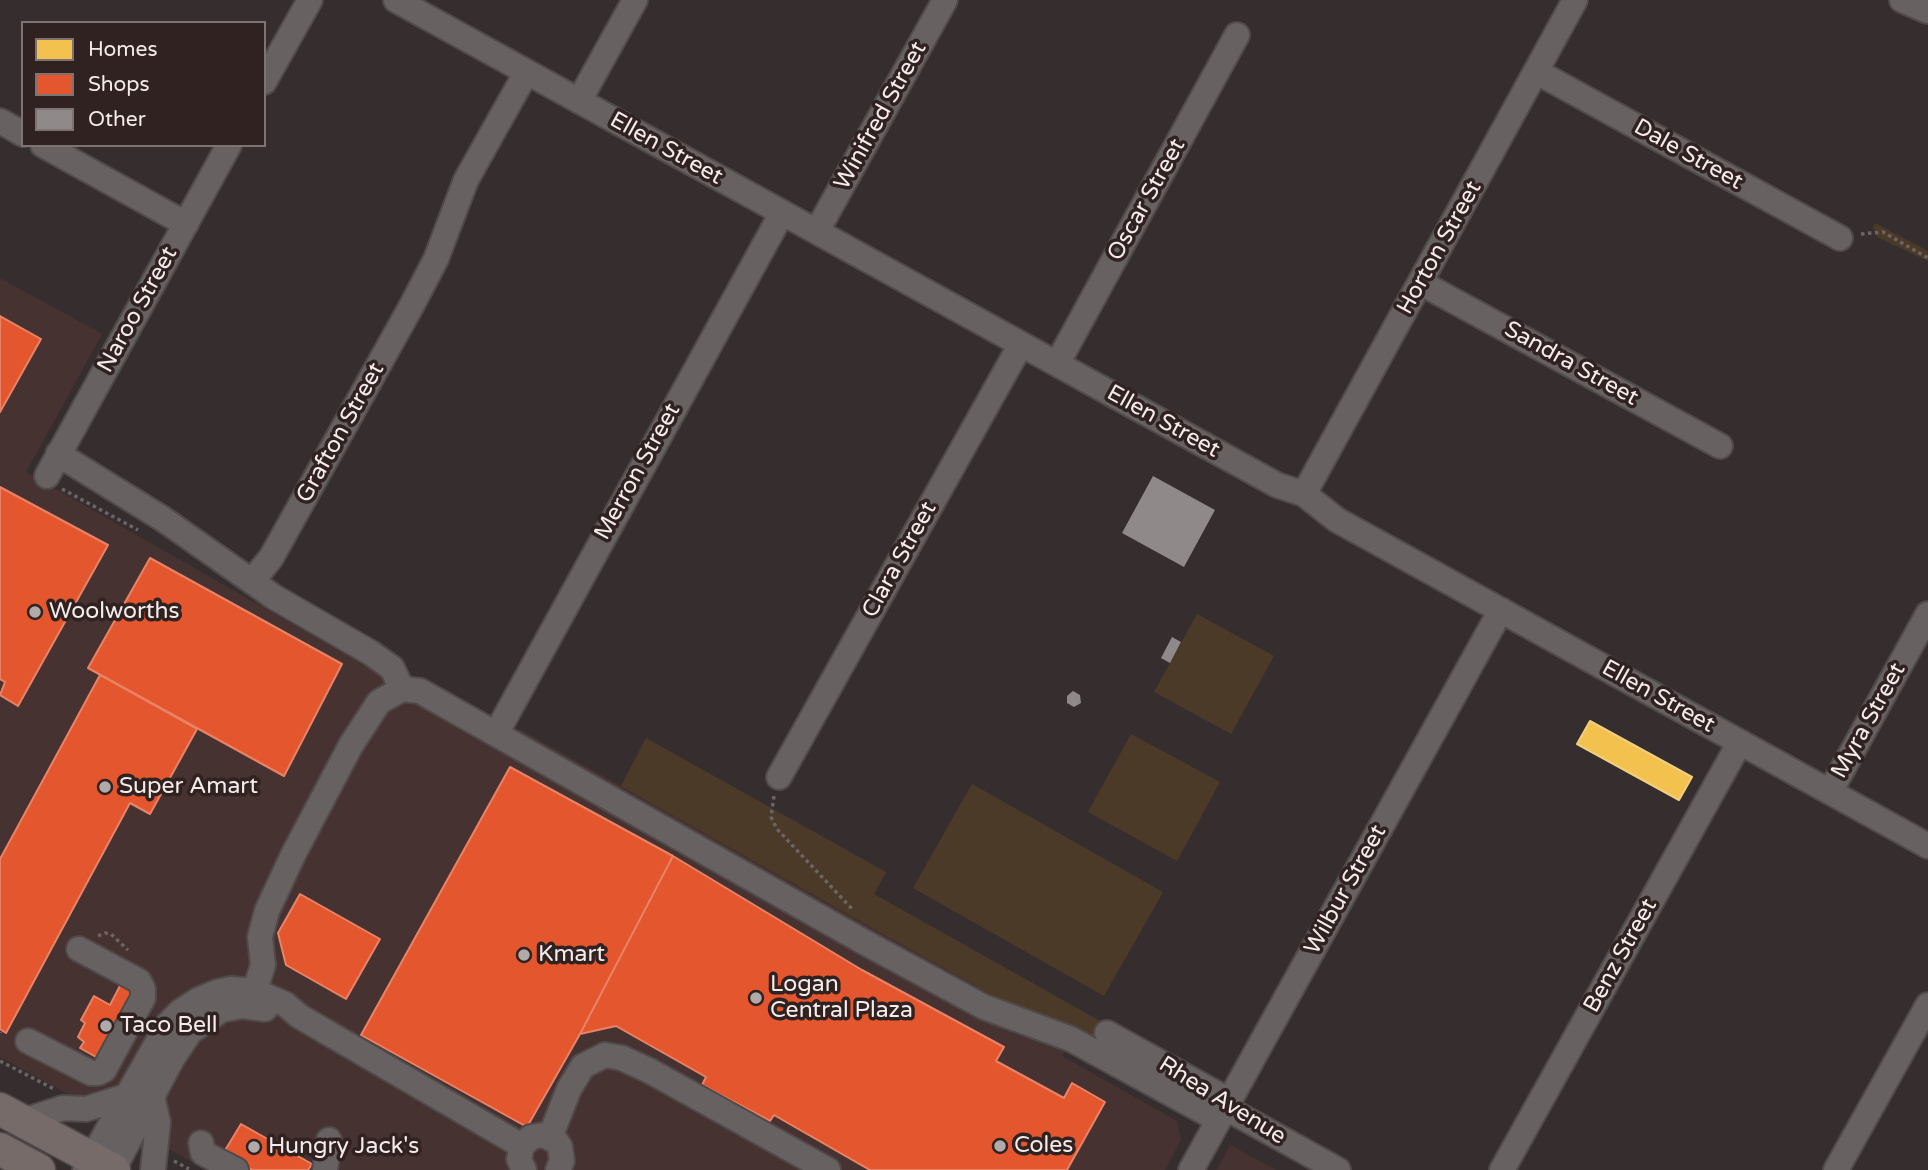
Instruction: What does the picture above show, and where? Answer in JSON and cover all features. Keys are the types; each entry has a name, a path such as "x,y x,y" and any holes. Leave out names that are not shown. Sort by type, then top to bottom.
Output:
{"main road":[{"path":"12,1115 103,1168"},
{"path":"0,1149 39,1170"}],"street":[{"path":"266,78 310,0"},
{"name":"Ellen Street","path":"396,0 1277,485 1304,494 1338,520 1928,846"},
{"path":"579,101 635,0"},
{"name":"Winifred Street","path":"817,231 945,0"},
{"name":"Horton Street","path":"1304,494 1575,0"},
{"path":"1902,0 1928,11"},
{"name":"Oscar Street","path":"1057,364 1237,35"},
{"name":"Dale Street","path":"1536,72 1840,238"},
{"name":"Grafton Street","path":"253,581 271,558 412,305 436,259 466,180 526,73"},
{"path":"0,121 21,133"},
{"path":"48,147 186,224"},
{"name":"Naroo Street","path":"54,472 228,147"},
{"name":"Merron Street","path":"497,732 782,213"},
{"name":"Sandra Street","path":"1421,283 1720,446"},
{"name":"Clara Street","path":"779,776 1021,344"},
{"path":"54,472 163,519 274,597 371,653 392,668 402,689"},
{"name":"Wilbur Street","path":"1191,1170 1501,610"},
{"name":"Myra Street","path":"1830,792 1928,614"},
{"path":"252,999 263,965 260,937 263,923 293,855 351,744 379,702 402,689 420,691 984,1007 1071,1039 1208,1114 1226,1108"},
{"name":"Benz Street","path":"1502,1170 1740,742"},
{"path":"28,1041 91,1073 104,1069 143,998 143,989 139,981 79,949"},
{"path":"103,1168 127,1096 159,1038 181,1011 217,992 231,989 252,999 285,1004 299,1016 523,1158 531,1137 550,1137 560,1147 560,1169"},
{"path":"103,1168 152,1096 190,1032 221,1010 252,999"},
{"path":"1836,1170 1927,1008"},
{"name":"Rhea Avenue","path":"1107,1033 1219,1095 1226,1108 1338,1170"},
{"path":"550,1137 569,1090 583,1066 605,1055 622,1058 650,1072 828,1170"},
{"path":"12,1115 63,1108 86,1109 127,1096"},
{"path":"152,1096 158,1122 153,1170"},
{"path":"326,1170 329,1140"},
{"path":"201,1143 204,1153 236,1170"}],"path":[{"path":"1840,238 1872,231 1882,232 1928,258"},
{"path":"54,472 141,532"},
{"path":"779,776 771,807 771,817 777,829 860,919 865,926 864,942"}],"shaded area":[{"path":"1875,223 1928,251 1928,261 1877,237 1873,227"},
{"name":"Logan Central Plaza","path":"0,278 102,334 26,472 510,748 520,729 1009,1005 1077,1031 1062,1056 1177,1121 1181,1140 1165,1170 207,1170 0,1057"},
{"path":"1197,614 1274,656 1231,734 1154,692"},
{"path":"1131,734 1220,782 1177,861 1088,812"},
{"path":"646,738 886,872 874,894 1109,1026 1101,1042 1009,1005 621,786"},
{"path":"972,784 1163,892 1104,996 913,888"},
{"path":"1230,1145 1276,1170 1217,1170"}],"building: Homes":[{"path":"1590,721 1692,777 1679,800 1577,744"}],"building: Shops":[{"path":"0,316 41,339 0,412"},
{"name":"Woolworths","path":"0,487 108,545 18,706 0,695 5,682 0,679"},
{"path":"150,558 342,664 284,776 88,668"},
{"path":"100,675 197,729 150,814 130,803 6,1033 0,1029 0,859"},
{"path":"510,767 673,856 580,1034 527,1127 361,1035"},
{"name":"Logan Central Plaza","path":"673,856 862,970 1004,1047 996,1061 1064,1098 1072,1083 1105,1102 1067,1170 870,1170 774,1115 770,1121 702,1085 706,1077 616,1026 580,1034"},
{"path":"300,894 380,939 346,999 286,965 278,933"},
{"path":"122,982 137,990 103,1061 80,1048 84,1042 78,1037 85,1023 81,1020 94,996 110,1005"},
{"name":"Hungry Jack's","path":"241,1124 312,1164 308,1170 253,1170 221,1157"}],"building: Other":[{"path":"1153,476 1215,510 1184,567 1122,533"},
{"path":"1172,637 1181,642 1170,663 1161,658"},
{"path":"1073,691 1080,695 1081,703 1074,707 1067,703 1067,696"}],"place":[{"name":"Woolworths","path":"35,612"},
{"name":"Super Amart","path":"105,787"},
{"name":"Kmart","path":"524,955"},
{"name":"Logan Central Plaza","path":"756,998"},
{"name":"Taco Bell","path":"106,1026"},
{"name":"Coles","path":"1000,1146"},
{"name":"Hungry Jack's","path":"254,1147"}]}
